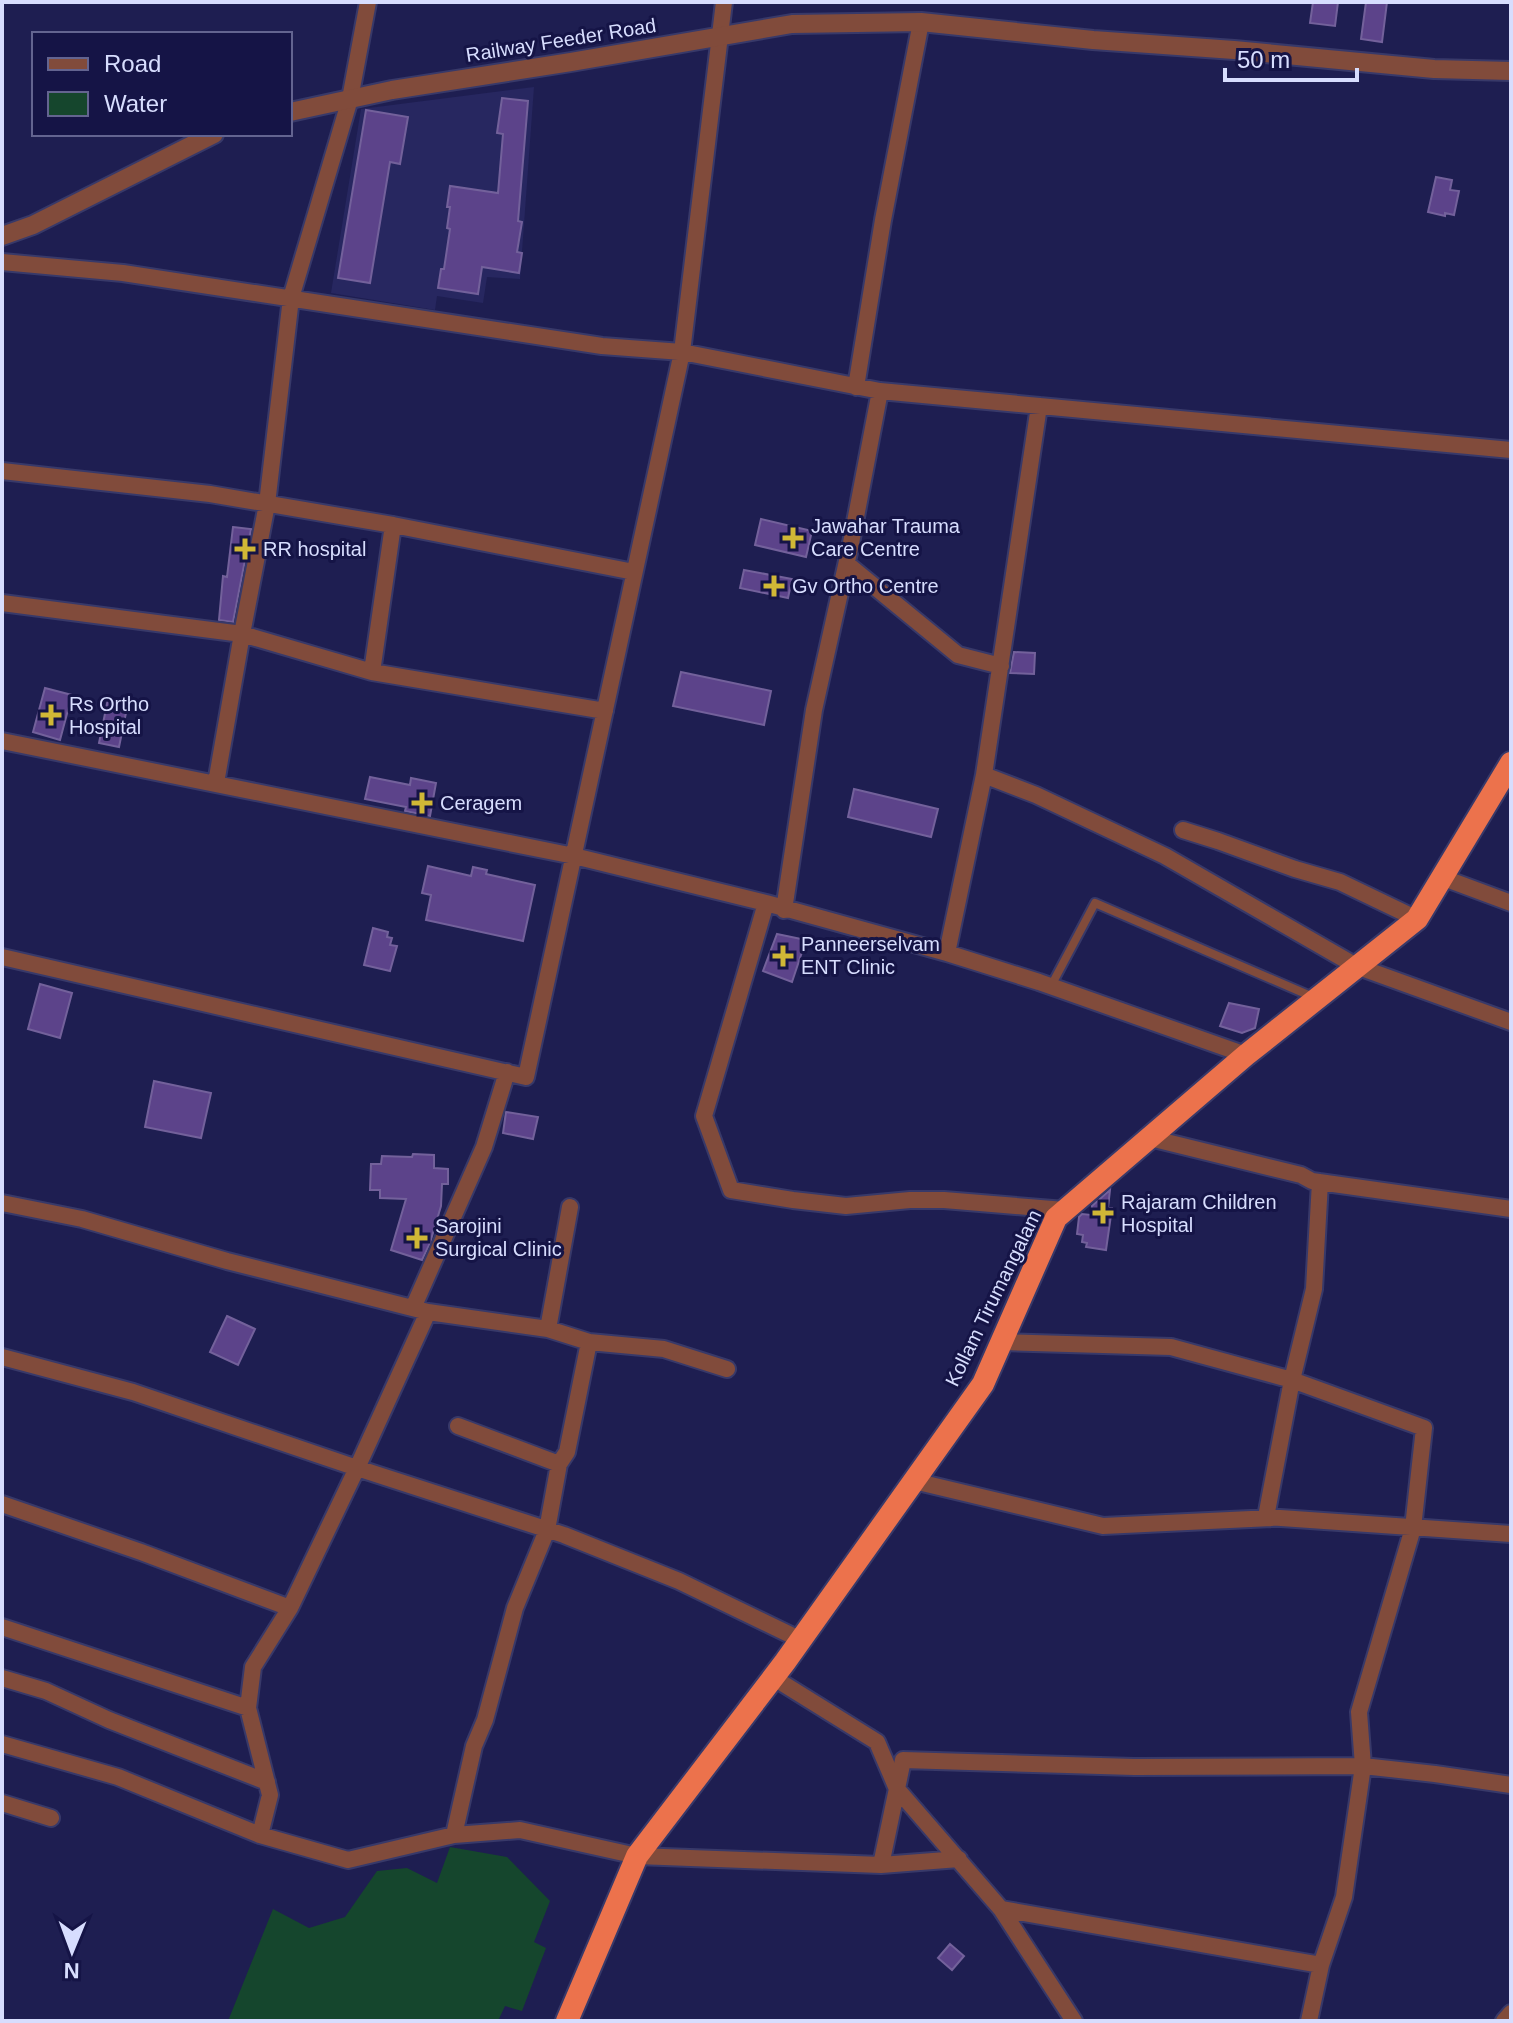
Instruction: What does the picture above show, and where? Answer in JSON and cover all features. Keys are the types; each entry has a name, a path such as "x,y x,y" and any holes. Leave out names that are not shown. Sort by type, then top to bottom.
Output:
{"highway":[{"name":"Kollam Tirumangalam","path":"567,2021 637,1856 774,1678 983,1384 1056,1218 1246,1055 1417,919 1511,763"}],"street":[{"path":"216,783 267,504 291,298 350,99 368,2"},
{"path":"2,957 526,1077 682,352 724,2"},
{"path":"856,387 883,220 921,22"},
{"name":"Railway Feeder Road","path":"292,112 392,90 792,24 921,22 1434,69 1511,71"},
{"path":"2,236 33,225 210,136"},
{"path":"2,262 123,273 602,346 682,352 880,391 1511,450"},
{"path":"784,910 814,710 847,564 880,391"},
{"path":"947,953 984,775 1039,406"},
{"path":"2,471 210,494 393,525 634,572"},
{"path":"372,672 393,525"},
{"path":"847,564 958,655 1001,666"},
{"path":"2,603 242,634 372,672 605,711"},
{"path":"2,741 574,856 766,903 947,953 1246,1055"},
{"path":"984,775 1036,795 1165,856 1356,966 1511,1022"},
{"path":"1183,830 1340,882 1417,919"},
{"path":"1441,877 1511,903"},
{"path":"766,903 704,1116 731,1190 846,1206 944,1200 1065,1210"},
{"path":"260,1835 270,1795 248,1708 253,1667 290,1608 357,1468 484,1147 507,1072"},
{"path":"1150,1138 1301,1175 1312,1181 1511,1209"},
{"path":"1320,1182 1314,1289 1292,1380 1266,1517 1511,1534"},
{"path":"2,1203 82,1219 227,1261 421,1310 548,1329 589,1342 664,1349 727,1369"},
{"path":"548,1329 570,1207"},
{"path":"454,1835 474,1746 485,1720 515,1608 547,1530 559,1464 567,1452 589,1342"},
{"path":"1000,1342 1171,1347 1292,1380 1424,1428 1413,1528 1359,1712 1363,1766 1344,1897 1321,1965 1309,2021"},
{"path":"2,1357 133,1392 547,1530 679,1581 801,1640"},
{"path":"458,1426 559,1464"},
{"path":"914,1481 1103,1526 1272,1518"},
{"path":"2,1504 290,1608"},
{"path":"2,1627 248,1708"},
{"path":"2,1678 46,1691 109,1720 267,1782"},
{"path":"774,1678 877,1742 897,1789 1001,1909 1074,2021"},
{"path":"2,1744 118,1777 260,1835 348,1860 454,1835 520,1830 637,1856 881,1865 959,1859"},
{"path":"881,1865 903,1760 1134,1767 1363,1766 1511,1785"},
{"path":"2,1803 51,1818"},
{"path":"1001,1909 1321,1965"},
{"path":"1504,2021 1511,2013"}],"lane":[{"path":"1051,986 1095,903 1316,999"}],"shaded area":[{"path":"534,87 520,279 487,277 483,303 437,296 435,310 331,293 361,109"}],"water":[{"path":"450,1847 507,1857 550,1901 534,1942 546,1948 522,2011 505,2006 498,2021 228,2021 273,1909 309,1928 345,1917 377,1871 407,1868 437,1883"}],"building":[{"path":"1313,2 1338,2 1335,26 1310,23"},
{"path":"1366,2 1387,2 1382,42 1361,39"},
{"path":"502,98 528,101 518,221 522,222 517,252 522,253 519,273 482,267 478,294 438,288 450,229 447,228 450,207 447,207 450,186 498,193 503,134 497,133"},
{"path":"366,110 408,117 400,164 390,162 370,283 338,278"},
{"path":"1436,177 1452,180 1450,190 1459,191 1454,215 1428,212"},
{"path":"761,519 812,531 806,557 755,545"},
{"path":"233,527 251,529 233,622 219,620 223,576 227,577"},
{"path":"744,570 792,579 788,598 740,588"},
{"path":"1014,652 1035,653 1034,674 1010,673"},
{"path":"681,672 771,691 764,725 673,706"},
{"path":"45,688 72,695 60,740 33,732"},
{"path":"108,699 128,703 119,747 99,743"},
{"path":"370,777 410,785 411,778 436,783 430,816 405,811 406,807 365,799"},
{"path":"854,789 938,809 931,837 848,817"},
{"path":"428,866 471,876 473,867 487,870 486,874 535,885 523,941 426,920 431,895 422,893"},
{"path":"373,928 388,932 387,937 392,938 390,945 397,946 390,971 364,965"},
{"path":"777,934 806,940 792,982 763,971"},
{"path":"40,984 72,993 60,1038 28,1029"},
{"path":"1229,1003 1259,1009 1255,1028 1242,1033 1220,1026"},
{"path":"154,1081 211,1093 201,1138 145,1127"},
{"path":"506,1112 538,1117 533,1139 503,1133"},
{"path":"413,1154 434,1155 434,1168 448,1169 448,1184 442,1184 441,1206 422,1260 391,1250 406,1199 380,1198 380,1190 370,1190 371,1164 381,1164 382,1156 412,1157"},
{"path":"1110,1190 1108,1208 1112,1208 1106,1250 1086,1247 1087,1243 1082,1242 1083,1235 1077,1234 1079,1217 1082,1214 1091,1215 1092,1206"},
{"path":"227,1316 255,1329 238,1365 210,1352"},
{"path":"950,1944 964,1956 952,1970 938,1958"}],"place":[{"name":"Jawahar Trauma Care Centre","path":"793,538"},
{"name":"RR hospital","path":"245,549"},
{"name":"Gv Ortho Centre","path":"774,586"},
{"name":"Rs Ortho Hospital","path":"51,715"},
{"name":"Ceragem","path":"422,803"},
{"name":"Panneerselvam ENT Clinic","path":"783,956"},
{"name":"Rajaram Children Hospital","path":"1103,1213"},
{"name":"Sarojini Surgical Clinic","path":"417,1238"}]}
